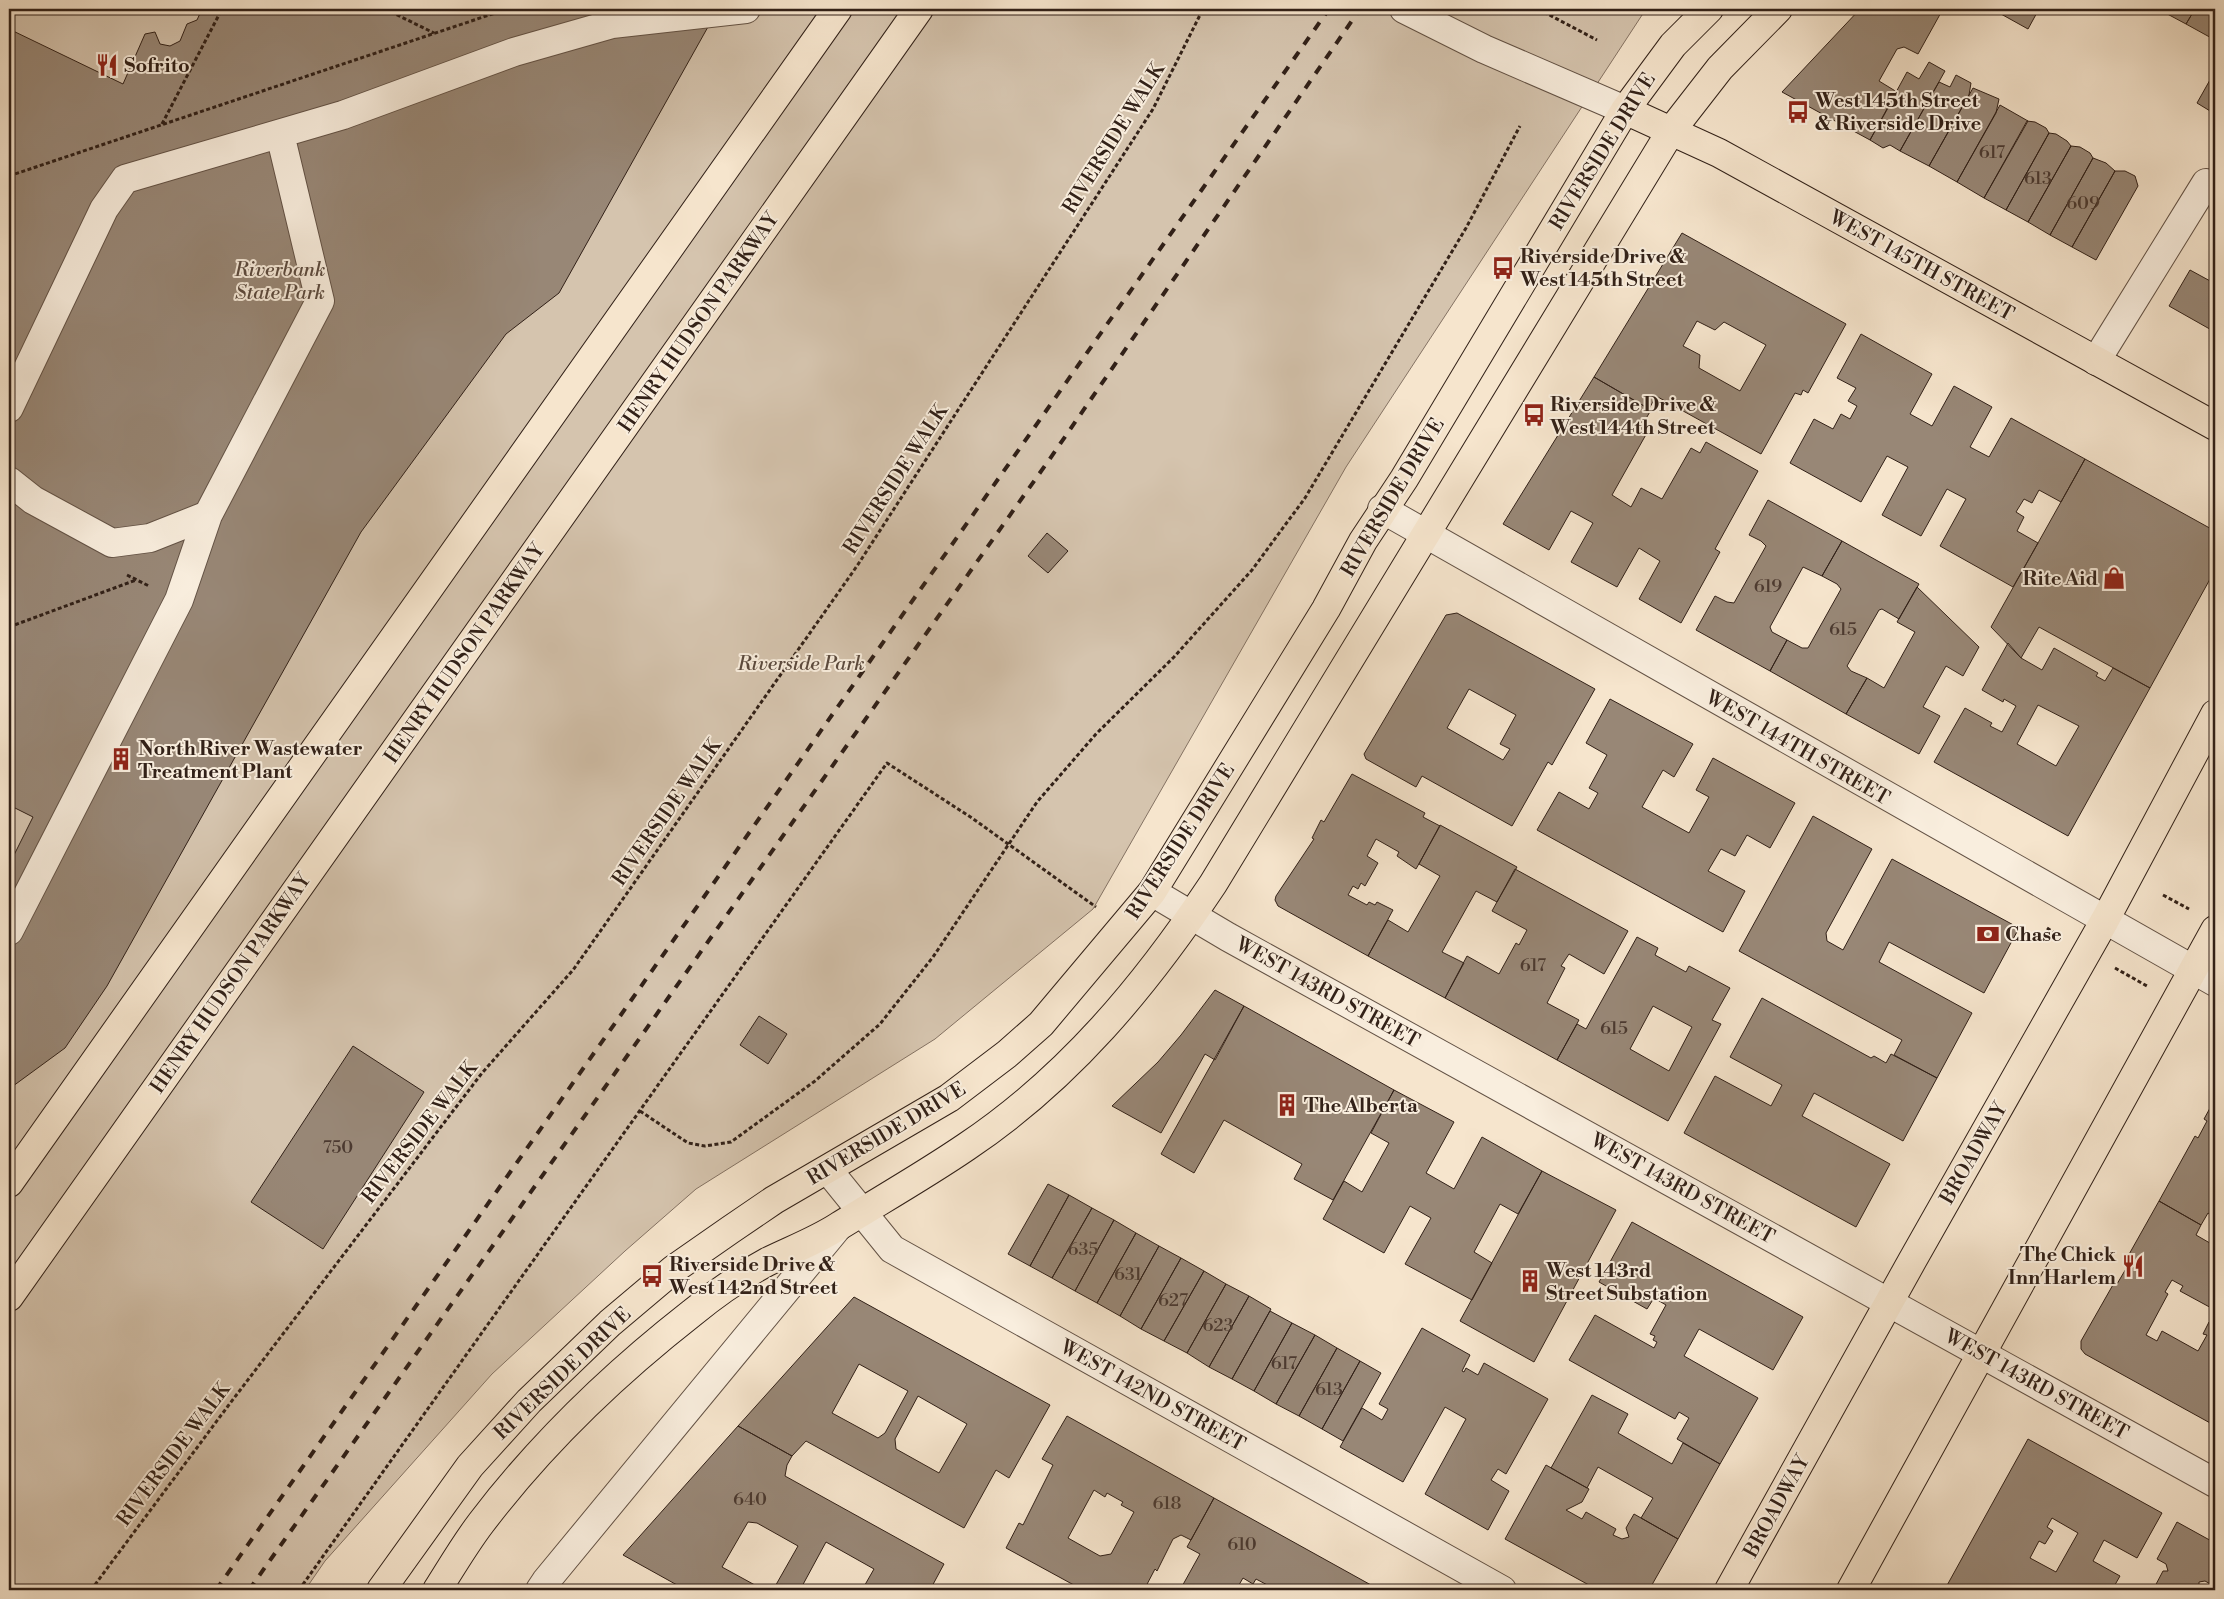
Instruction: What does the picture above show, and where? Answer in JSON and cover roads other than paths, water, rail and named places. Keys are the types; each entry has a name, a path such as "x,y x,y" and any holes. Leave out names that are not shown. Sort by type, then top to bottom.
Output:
{"main road":[{"path":"9,1183 838,9"},
{"name":"HENRY HUDSON PARKWAY","path":"9,1297 919,9"},
{"name":"RIVERSIDE DRIVE","path":"381,1590 470,1466 529,1401 584,1346 682,1264 774,1200 949,1098 1007,1054 1041,1024 1152,892 1326,609 1382,509 1404,479 1625,110 1673,45 1709,9"},
{"name":"RIVERSIDE DRIVE","path":"437,1590 480,1525 558,1433 604,1389 692,1312 731,1284 766,1263 837,1228 967,1147 1019,1106 1072,1060 1112,1019 1168,950 1276,782 1384,600 1671,131 1720,68 1778,9"},
{"name":"WEST 145TH STREET","path":"1625,110 1719,153 2215,426"},
{"name":"BROADWAY","path":"1730,1590 1889,1302 2105,920 2215,714"},
{"path":"1851,1590 1982,1354 2204,976 2215,930"}],"street":[{"path":"9,408 104,209 125,179 343,115 514,52 612,24 702,12 746,9"},
{"path":"1404,9 1484,49 1625,110"},
{"path":"9,931 179,600 208,515 320,301 280,134"},
{"path":"2096,361 2206,183"},
{"path":"9,480 33,500 112,543 150,538 208,515"},
{"name":"WEST 144TH STREET","path":"1382,509 2204,976"},
{"name":"WEST 143RD STREET","path":"1152,892 1236,941 2215,1483"},
{"name":"WEST 142ND STREET","path":"828,1170 892,1249 1502,1590"},
{"name":"RIVERSIDE DRIVE","path":"550,1587 837,1228"}],"railway":[{"path":"216,1590 1329,9"},
{"path":"249,1590 1049,460 1360,9"}],"place":[{"name":"Sofrito","path":"107,65"},
{"name":"West 145th Street & Riverside Drive","path":"1798,112"},
{"name":"Riverside Drive & West 145th Street","path":"1503,268"},
{"name":"Riverside Drive & West 144th Street","path":"1534,415"},
{"name":"Rite Aid","path":"2114,578"},
{"name":"North River Wastewater Treatment Plant","path":"121,759"},
{"name":"Chase","path":"1988,934"},
{"name":"The Alberta","path":"1287,1105"},
{"name":"The Chick Inn Harlem","path":"2133,1266"},
{"name":"Riverside Drive & West 142nd Street","path":"652,1276"},
{"name":"West 143rd Street Substation","path":"1530,1281"}],"park label":[{"name":"Riverbank State Park","path":"280,280"},
{"name":"Riverside Park","path":"801,663"}]}
